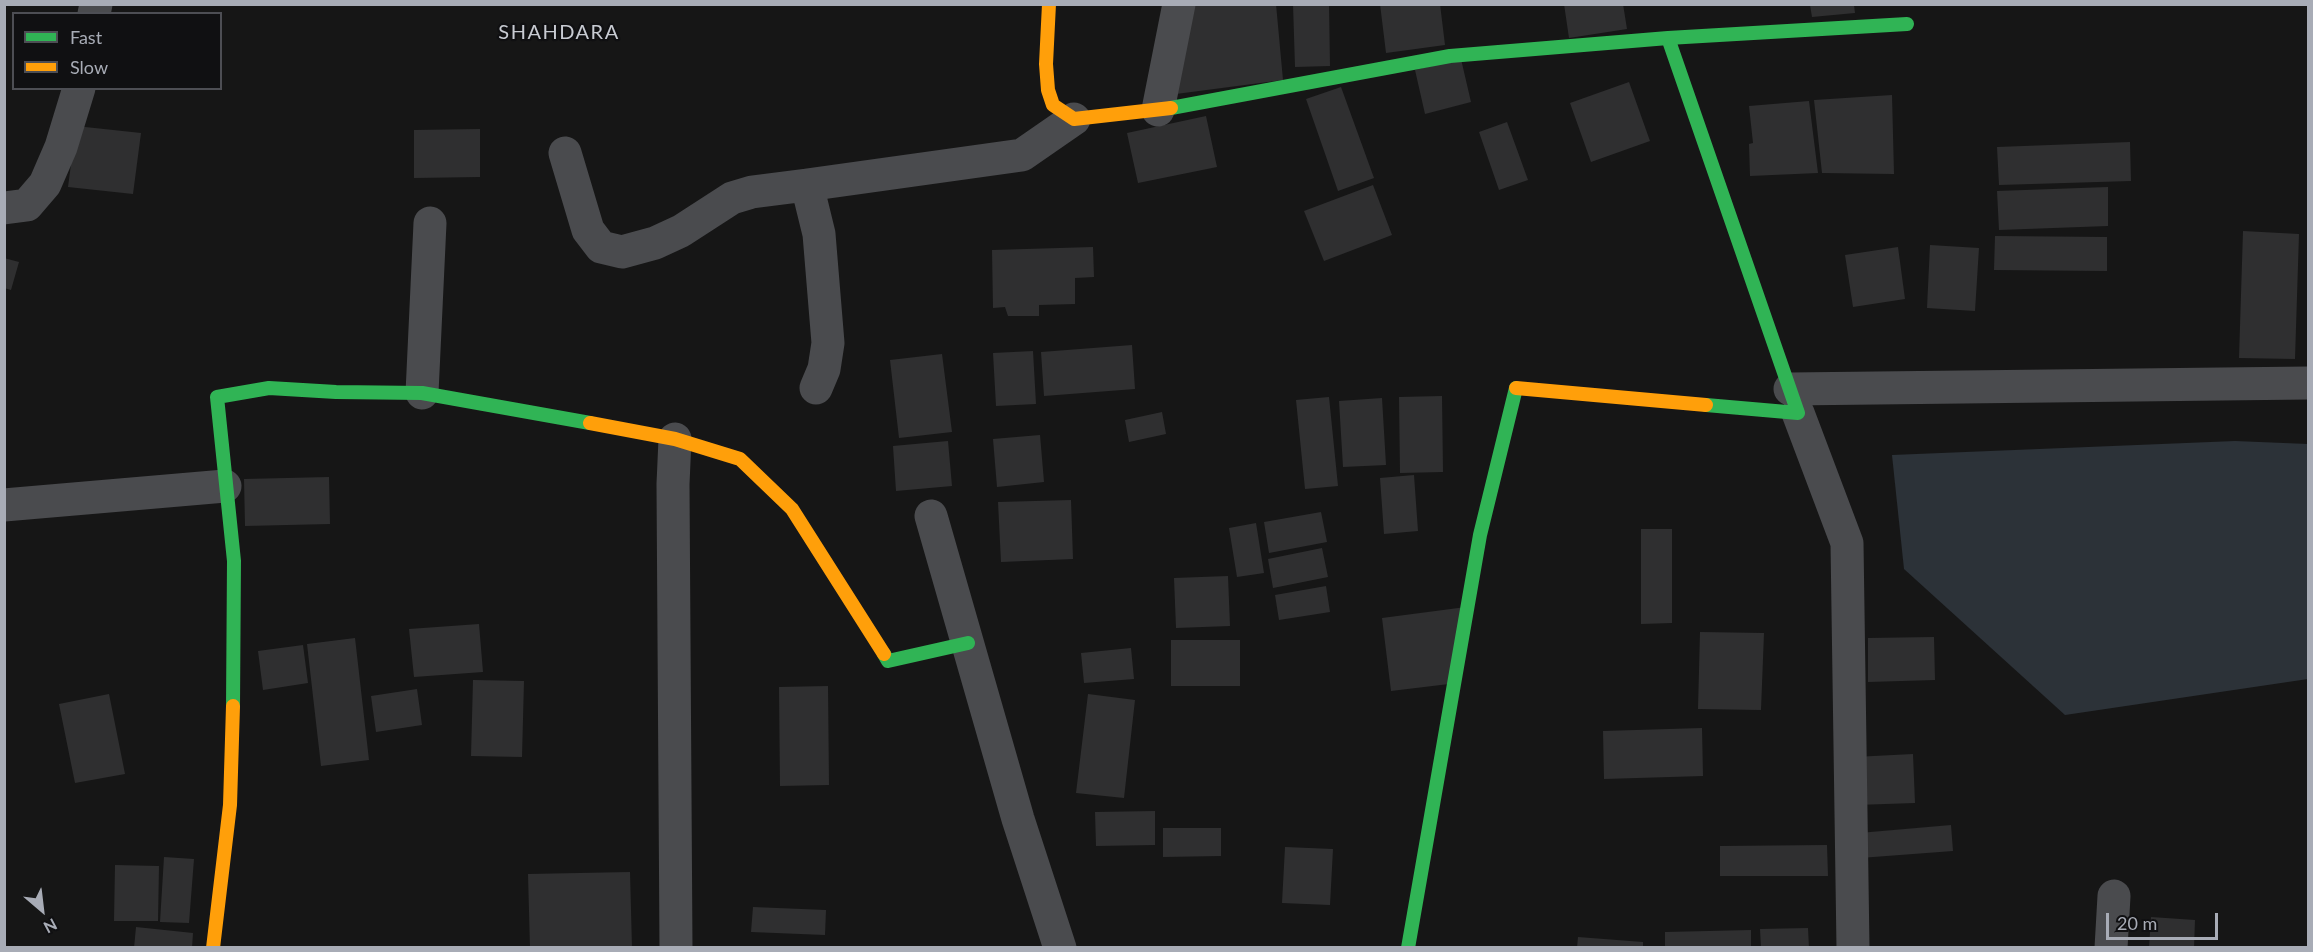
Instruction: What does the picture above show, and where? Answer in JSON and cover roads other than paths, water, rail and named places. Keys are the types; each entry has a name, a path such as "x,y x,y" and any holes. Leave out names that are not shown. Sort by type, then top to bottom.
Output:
{"street":[{"path":"1049,4 1046,64 1048,90 1053,105 1074,119"},
{"path":"1158,110 1179,4"},
{"path":"565,153 588,230 601,247 622,252 655,243 681,231 732,198 752,192 1022,155 1074,119 1158,110 1450,56 1668,38 1907,24"},
{"path":"1668,38 1794,401 1847,543 1853,948"},
{"path":"4,208 27,205 45,184 61,147 78,90"},
{"path":"807,185 819,234 828,343 824,369 816,388"},
{"path":"422,393 430,223"},
{"path":"1408,948 1480,535 1515,388 1794,401 2308,383"},
{"path":"213,948 228,831 233,741 234,561 218,397 268,388 422,393 675,440 740,459 792,509 888,661 968,644"},
{"path":"675,440 673,484 676,948"},
{"path":"4,505 225,486"},
{"path":"931,516 1018,819 1060,948"},
{"path":"2111,948 2114,896"}],"district":[{"name":"SHAHDARA","path":"559,33"}]}
